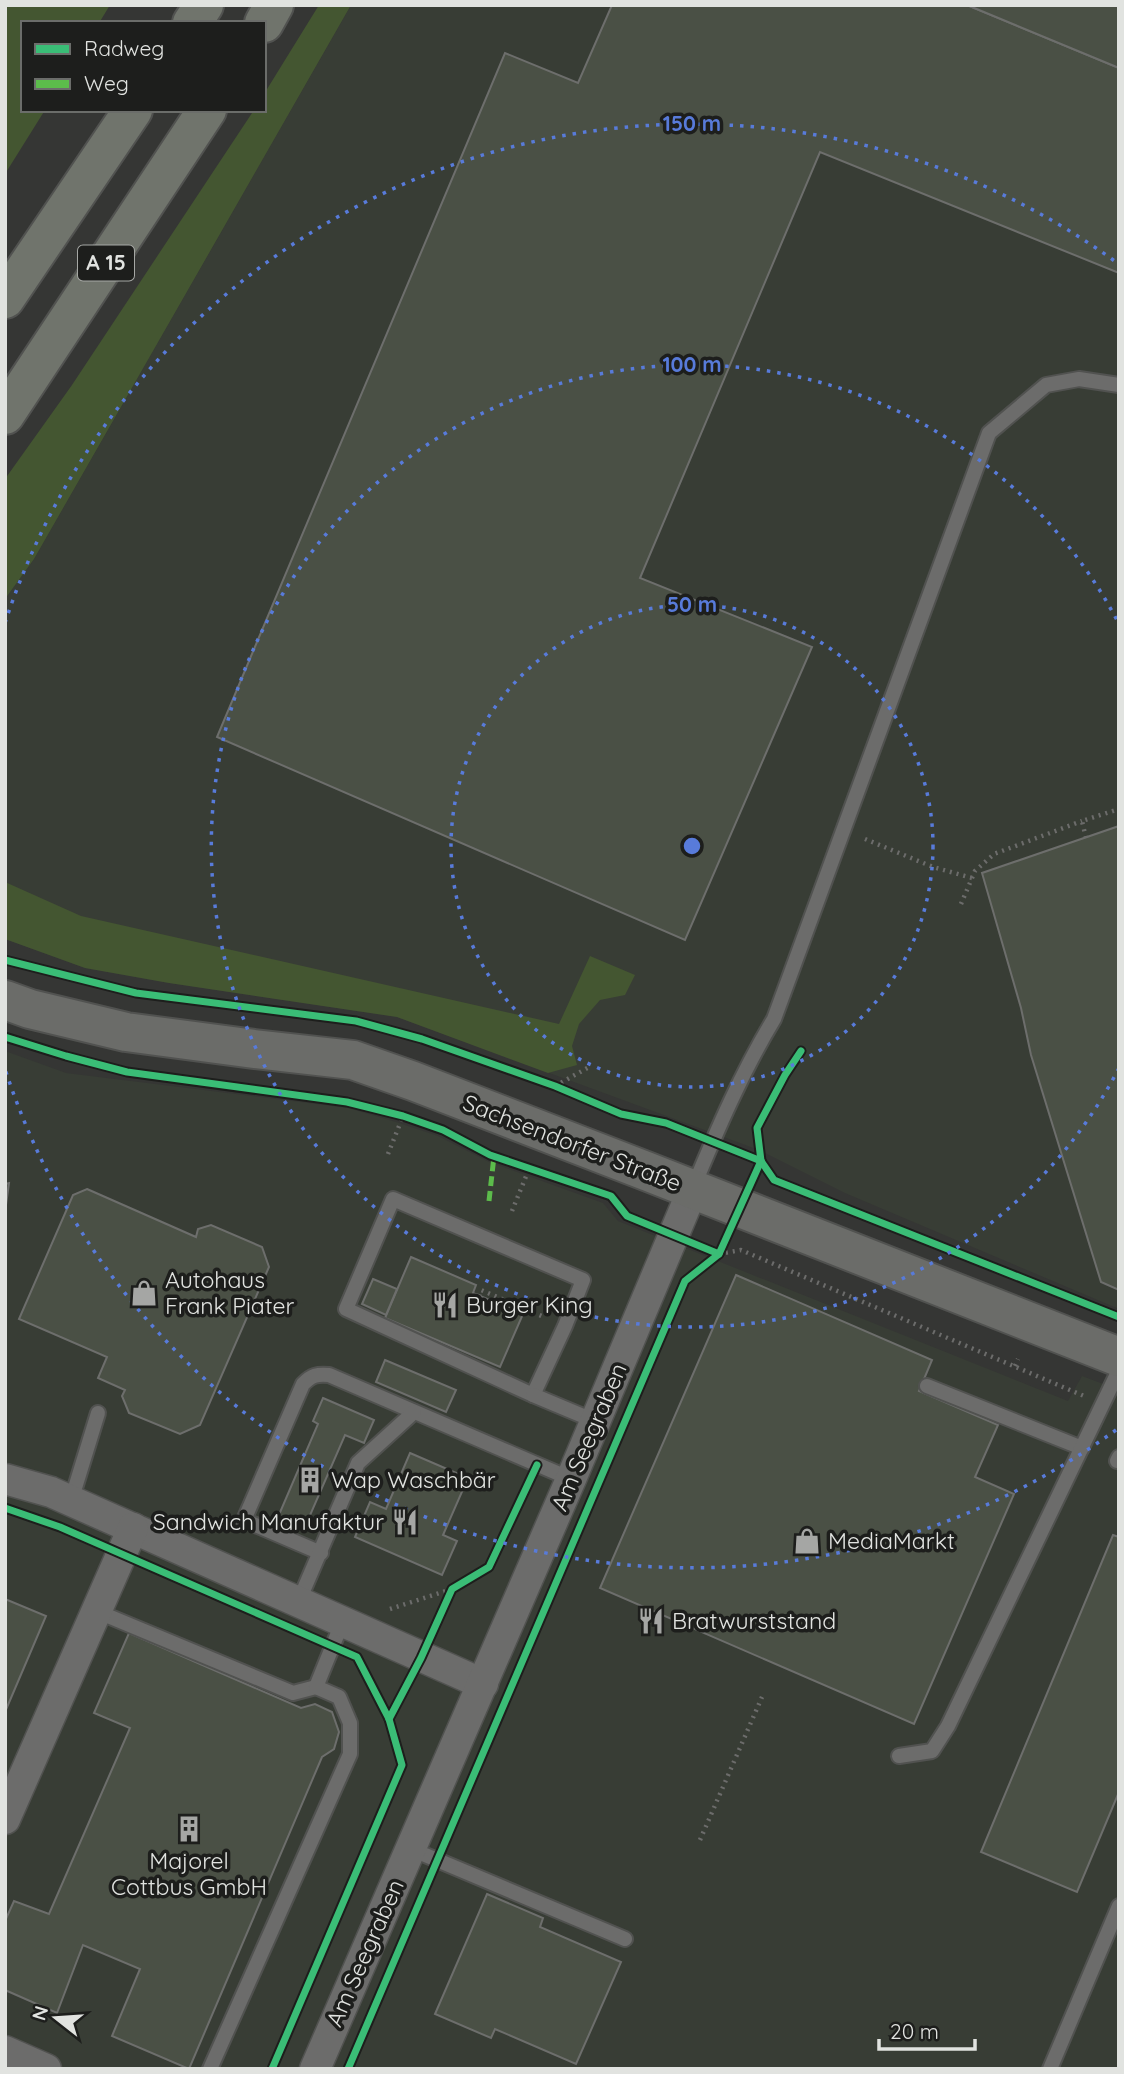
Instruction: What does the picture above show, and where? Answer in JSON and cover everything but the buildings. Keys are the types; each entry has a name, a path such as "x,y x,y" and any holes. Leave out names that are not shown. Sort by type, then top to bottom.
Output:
{"highway":[{"path":"193,21 204,5"},
{"path":"265,21 274,5"},
{"name":"A 15","path":"5,299 132,112"},
{"name":"A 15","path":"5,415 206,112"}],"main road":[{"name":"Sachsendorfer Straße","path":"5,1000 126,1032 353,1060 692,1189 1119,1357"}],"street":[{"name":"Am Seegraben","path":"315,2069 571,1479 692,1189"},
{"path":"5,1479 51,1492 482,1684"},
{"path":"5,1819 133,1528"},
{"path":"5,2051 46,2069"}],"lane":[{"path":"692,1189 723,1117 774,1019 989,433 1046,385 1079,379 1119,385"},
{"path":"533,1395 583,1280 393,1199 346,1308 533,1395 595,1421"},
{"path":"899,1756 932,1751 948,1726 1119,1370"},
{"path":"321,1553 244,1520 303,1384 317,1374 329,1376 571,1479"},
{"path":"927,1386 1082,1448"},
{"path":"298,1603 358,1463 414,1412"},
{"path":"71,1501 98,1413"},
{"path":"96,1611 293,1693 316,1687 338,1697 350,1723 350,1754 210,2069"},
{"path":"316,1687 342,1623"},
{"path":"411,1849 625,1939"},
{"path":"1049,2069 1119,1906"}],"path":[{"path":"961,904 975,871 994,854 1119,809"},
{"path":"1082,821 1086,838"},
{"path":"844,829 910,858 972,878"},
{"path":"761,1161 757,1128 801,1051"},
{"path":"555,1086 591,1066"},
{"path":"388,1154 403,1116"},
{"path":"512,1211 529,1169"},
{"path":"719,1254 741,1250 1103,1404"},
{"path":"478,1296 481,1290 565,1326"},
{"path":"1015,1366 1018,1359"},
{"path":"388,1610 452,1589"},
{"path":"700,1840 762,1697"}],"shaded area":[{"path":"351,5 1119,5 1119,1309 845,1193 759,1150 397,1017 85,968 5,939 5,599 34,559"},
{"path":"5,1051 66,1073 348,1108 396,1122 438,1136 489,1162 603,1203 618,1221 1068,1401 1082,1376 1119,1390 1119,2069 5,2069"}],"green space":[{"path":"5,5 110,5 100,21 21,21 21,112 44,112 5,174"},
{"path":"319,5 351,5 34,559 5,599 5,479 72,385 253,112 266,112 266,91"},
{"path":"5,882 81,916 559,1024 590,956 635,975 625,995 600,1000 579,1024 572,1046 577,1065 548,1073 397,1017 85,968 5,939"}],"marked path":[{"path":"489,1201 494,1156"}],"cycle path":[{"path":"5,960 136,993 356,1021 422,1039 555,1086 621,1114 666,1123 761,1161"},
{"path":"5,1037 127,1072 347,1102 403,1116 443,1130 490,1155 611,1196 627,1216 719,1254"},
{"path":"801,1051 757,1128 761,1161 774,1180 1119,1317"},
{"path":"348,2069 685,1281 719,1254 761,1161"},
{"path":"389,1719 421,1658 452,1589 489,1567 537,1465"},
{"path":"5,1508 60,1527 357,1657 389,1719 402,1765 272,2069"}],"place":[{"name":"Autohaus Frank Piater","path":"144,1293"},
{"name":"Burger King","path":"445,1305"},
{"name":"Wap Waschbär","path":"310,1480"},
{"name":"Sandwich Manufaktur","path":"405,1522"},
{"name":"MediaMarkt","path":"807,1541"},
{"name":"Bratwurststand","path":"651,1621"},
{"name":"Majorel Cottbus GmbH","path":"189,1829"}]}
